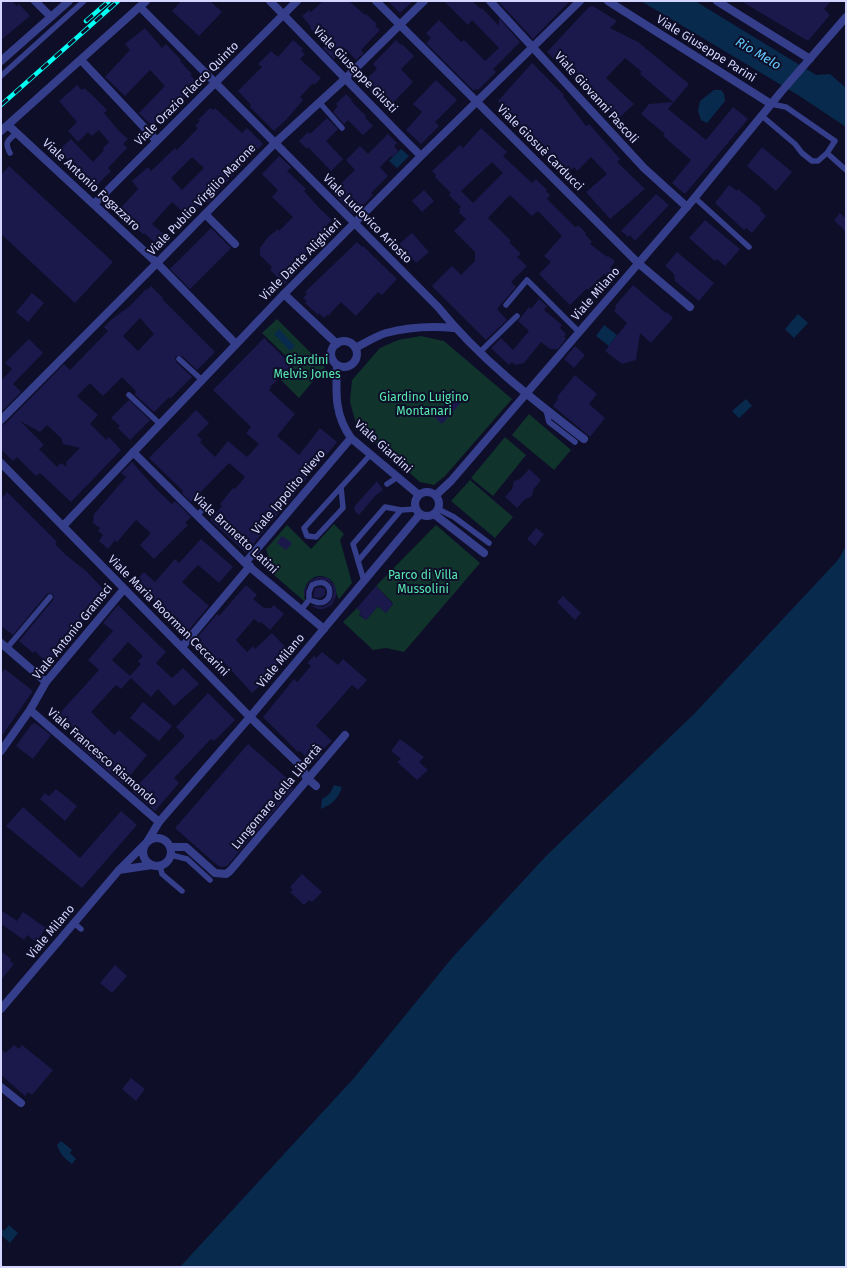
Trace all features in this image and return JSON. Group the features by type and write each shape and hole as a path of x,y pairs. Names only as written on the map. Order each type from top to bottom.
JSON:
{"street":[{"path":"35,1 51,17"},
{"path":"1,62 69,1"},
{"path":"1,131 146,1"},
{"name":"Viale Giuseppe Giusti","path":"270,1 421,156"},
{"name":"Viale Orazio Flacco Quinto","path":"94,204 297,1"},
{"name":"Viale Giosuè Carducci","path":"376,1 638,263 690,307"},
{"name":"Viale Publio Virgilio Marone","path":"1,420 275,143 346,78 424,1"},
{"name":"Viale Giovanni Pascoli","path":"490,1 644,168 687,207"},
{"name":"Viale Dante Alighieri","path":"63,526 284,294 421,156 580,1"},
{"name":"Viale Giuseppe Parini","path":"608,1 771,104"},
{"path":"717,1 810,58"},
{"name":"Viale Ludovico Ariosto","path":"140,7 438,308 454,328 526,395 584,439"},
{"name":"Viale Milano","path":"436,495 451,481 526,395 695,198 783,89 846,17"},
{"path":"81,60 157,141"},
{"name":"Viale Antonio Fogazzaro","path":"8,125 157,263 236,344"},
{"path":"205,214 235,244"},
{"path":"284,294 337,344"},
{"path":"355,348 385,334 409,328 435,326 454,328"},
{"path":"345,341 349,342 355,348 357,355 354,362 345,367 337,365 333,360 332,350 337,344 345,341"},
{"name":"Viale Giardini","path":"337,365 336,388 338,411 344,428 351,438 419,495"},
{"name":"Viale Ippolito Nievo","path":"182,647 351,438"},
{"name":"Viale Brunetto Latini","path":"133,452 200,512 247,565 324,629"},
{"name":"Viale Maria Boorman Ceccarini","path":"1,463 250,717 302,767 306,777 316,786"},
{"path":"427,492 436,495 439,502 436,512 427,517 418,512 415,502 419,495 427,492"},
{"name":"Viale Milano","path":"1,1009 118,870 147,842 159,822 324,629 418,512"},
{"path":"436,512 484,553"},
{"name":"Viale Antonio Gramsci","path":"1,751 30,710 46,682 124,589"},
{"path":"4,645 46,682"},
{"name":"Viale Francesco Rismondo","path":"30,710 159,822"},
{"name":"Lungomare della Libertà","path":"171,851 186,847 215,873 226,874 345,735"},
{"path":"118,870 167,862 171,851 164,839 159,822"},
{"path":"156,865 148,862 143,850 147,842 155,838 164,839"},
{"path":"1,1087 20,1103"}],"lane":[{"path":"1,76 84,1"},
{"path":"319,102 342,128"},
{"path":"762,116 795,144 802,153 812,161 818,161 827,153 835,141 786,107 771,104"},
{"path":"10,153 7,147 8,140 17,133"},
{"path":"827,153 846,170"},
{"path":"695,198 749,247"},
{"path":"506,305 527,280 580,332"},
{"path":"480,352 518,316"},
{"path":"179,359 202,380"},
{"path":"129,394 160,424"},
{"path":"546,410 549,422 575,442"},
{"path":"341,487 343,508 316,537 307,536 304,528 341,487 371,454"},
{"path":"387,484 398,478"},
{"path":"364,581 353,544 385,507 418,512"},
{"path":"358,561 401,510"},
{"path":"436,512 454,517 489,543"},
{"path":"301,610 308,600 312,585 319,582 326,584 330,588 330,595 327,600 321,603 313,601"},
{"path":"4,645 50,597"},
{"path":"171,851 187,859 210,880"},
{"path":"156,865 162,874 182,890"},
{"path":"74,923 80,929"}],"green space":[{"name":"Giardini Melvis Jones","path":"277,319 325,367 299,398 280,379 294,364 262,333"},
{"name":"Giardino Luigino Montanari","path":"421,336 444,341 512,399 445,476 434,485 420,482 357,427 350,402 352,380 380,348 398,340"},
{"path":"529,414 571,450 554,470 512,435"},
{"path":"505,437 526,455 493,496 471,478"},
{"path":"470,480 513,517 495,538 451,501"},
{"path":"334,524 344,534 340,540 352,583 339,599 332,581 327,577 316,577 311,579 305,588 304,601 267,569 269,558 266,549 287,525 311,549"},
{"name":"Parco di Villa Mussolini","path":"436,525 480,563 404,652 386,648 373,650 343,622 357,608 361,612 359,615 366,620 378,606 386,613 393,603 376,586"}],"water":[{"name":"Rio Melo","path":"641,1 695,1 816,75 830,74 846,88 846,127 798,95"},
{"path":"714,90 721,90 724,94 725,101 707,123 701,120 698,111 700,101"},
{"path":"401,149 409,156 397,168 389,161"},
{"path":"798,314 808,323 794,338 785,329"},
{"path":"604,325 617,335 609,346 596,336"},
{"path":"279,329 295,346 290,351 274,334"},
{"path":"746,399 752,406 739,418 732,411"},
{"path":"846,546 846,1267 180,1267 354,1078 452,958 546,856 695,713 838,560"},
{"path":"334,785 342,787 339,795 331,803 321,809 322,799 330,794"},
{"path":"61,1141 72,1150 70,1153 76,1159 72,1164 63,1156 58,1148 57,1145"},
{"path":"9,1225 18,1233 10,1243 1,1235 1,1228 4,1231"}],"building":[{"path":"1,1 12,1 17,6 19,4 30,16 1,40"},
{"path":"181,1 210,1 222,12 199,36 172,11"},
{"path":"323,1 349,1 377,24 375,26 380,30 361,50 364,53 356,60 345,48 334,59 323,48 326,45 310,28 311,27 302,16 309,10 311,12"},
{"path":"388,1 413,1 400,13"},
{"path":"444,1 472,1 481,9 482,8 499,26 499,18 520,42 493,69 496,72 479,89 473,90 426,43 431,38 426,33 439,20 461,42 464,40 485,61 499,48 472,20 468,25"},
{"path":"498,1 570,1 533,39"},
{"path":"741,1 831,1 824,9 830,15 808,41"},
{"path":"593,6 617,21 610,28 638,42 689,84 668,109 706,140 733,107 748,119 685,194 672,183 691,160 663,136 665,134 641,114 649,104 673,102 640,74 642,72 625,58 606,78 634,104 618,119 592,91 588,95 571,75 570,76 547,52 589,7"},
{"path":"145,28 162,48 166,44 181,60 180,61 192,74 190,75 199,84 170,112 169,111 152,126 139,113 165,86 150,70 125,96 105,77 130,50 125,44"},
{"path":"293,40 303,49 301,51 305,54 300,59 321,78 314,85 313,83 300,97 303,100 286,120 274,131 250,107 251,105 238,91 262,67 258,64 271,51 278,57"},
{"path":"396,40 414,56 401,69 413,82 387,109 362,83 377,69 373,64"},
{"path":"532,63 564,95 563,96 586,126 589,124 620,159 617,162 645,189 610,219 586,192 607,174 591,157 577,171 574,167 565,176 530,140 532,138 498,107 501,104 498,101"},
{"path":"436,80 457,100 435,122 439,126 421,144 406,130 422,112 413,104"},
{"path":"77,85 82,90 84,88 90,93 107,110 104,113 128,139 123,144 127,148 108,168 111,171 96,186 75,165 74,167 59,150 71,139 93,162 109,142 99,130 92,136 88,132 78,142 68,131 77,122 59,101"},
{"path":"346,94 373,126 363,135 348,120 344,124 333,112 338,106 336,104"},
{"path":"210,108 213,110 215,108 242,133 247,128 263,144 208,203 205,200 188,217 172,202 152,224 171,240 162,249 117,212 138,189 132,181 148,167 151,171 175,148 177,150 198,128 195,126 200,121 198,120","holes":["192,157 204,168 182,190 171,178"]},
{"path":"327,118 338,129 326,141 343,159 331,171 308,147 307,149 299,141 308,132 310,134"},
{"path":"481,128 507,152 503,156 532,183 536,179 547,190 546,191 550,195 547,199 575,227 579,226 586,233 585,234 592,242 590,244 615,261 610,268 612,270 607,276 604,274 570,305 539,274 551,262 544,256 562,236 538,211 532,216 510,195 488,218 511,241 509,242 521,254 517,257 527,266 511,282 516,287 497,309 507,320 486,340 432,286 452,266 461,275 475,261 475,252 454,231 466,219 459,213 459,209 461,207 449,195 451,193 435,177 436,175 432,171 460,145 463,148","holes":["492,162 503,173 473,203 461,191"]},
{"path":"388,134 397,143 394,146 398,151 380,167 388,176 371,193 373,195 354,215 332,192 355,170 346,160 360,146 368,154"},
{"path":"762,147 792,172 776,191 747,166"},
{"path":"279,156 291,167 287,171 306,189 304,191 332,220 325,227 328,230 306,254 310,258 285,284 270,270 272,267 260,255 260,248 268,237 278,229 279,231 293,217 272,197 278,190 262,174"},
{"path":"9,166 113,262 75,303 1,234 1,175"},
{"path":"729,185 737,191 738,189 761,208 760,210 766,216 752,233 746,228 744,230 715,203"},
{"path":"424,190 434,201 422,212 412,201"},
{"path":"656,194 669,205 635,241 630,235 628,237 621,231"},
{"path":"840,213 846,219 846,232 834,220"},
{"path":"705,220 740,249 725,266 717,259 715,261 689,238"},
{"path":"211,228 231,248 190,289 170,269"},
{"path":"412,233 429,252 416,263 399,244"},
{"path":"357,242 397,279 382,295 378,292 356,316 341,302 328,316 327,315 324,318 319,313 318,315 305,303 307,301 303,298 307,294 305,292"},
{"path":"677,252 714,283 699,301 675,281 674,274 665,266"},
{"path":"633,285 673,318 651,343 640,333 636,360 622,364 605,351 627,323 614,311 616,308 615,306"},
{"path":"151,286 215,352 197,370 182,356 176,356 176,362 192,377 171,398 169,397 154,412 134,394 136,393 135,390 122,377 103,396 90,383 77,396 98,415 90,424 106,440 109,437 121,450 71,502 40,473 36,476 17,457 13,461 1,449 1,425 5,424 64,364 70,370 108,331 104,327 130,306 146,289 147,290","holes":["140,318 154,334 138,351 123,336","20,421 40,432 47,425 61,438 63,444 80,448 66,462 67,467 61,463 57,467 39,449 44,445"]},
{"path":"32,293 44,303 28,322 16,312"},
{"path":"539,299 547,306 544,310 562,325 560,328 566,334 564,337 566,339 558,349 550,349 541,342 524,363 515,365 512,362 509,365 491,348 501,338 513,350 529,331 518,321 529,307 531,309"},
{"path":"264,338 292,365 270,387 271,388 269,390 295,414 277,436 299,455 320,428 337,442 246,553 210,520 222,506 220,504 233,488 235,489 245,477 229,463 191,502 182,493 183,491 149,458 196,410 209,423 197,435 202,440 200,442 215,457 228,441 247,457 259,444 246,433 251,427 213,390"},
{"path":"29,339 43,353 13,384 21,392 1,412 1,381 12,369 5,363"},
{"path":"575,346 585,355 574,368 564,359"},
{"path":"575,375 597,394 589,404 605,418 590,437 553,406 558,399 557,397"},
{"path":"451,390 464,399 442,424 434,417 446,403 445,399"},
{"path":"129,400 150,420 130,440 118,428 120,426 111,418"},
{"path":"132,462 156,489 172,504 175,501 191,517 185,523 188,525 154,559 140,545 151,533 136,520 117,542 115,540 108,549 99,541 103,535 98,531 100,528 93,523 94,514 126,477 121,473"},
{"path":"529,469 541,480 533,490 532,496 525,499 517,508 505,497 512,489 514,481 520,479"},
{"path":"377,481 383,490 375,496 359,515 355,511 354,507"},
{"path":"7,492 57,542 55,544 86,571 107,593 79,627 77,625 64,646 49,665 35,651 33,653 19,641 53,600 54,596 52,594 47,594 13,635 1,626 1,499"},
{"path":"536,528 544,534 535,546 527,539"},
{"path":"282,536 292,543 286,550 277,543"},
{"path":"201,539 233,567 219,583 198,565 182,582 209,606 187,632 182,627 179,630 166,617 168,614 162,609 163,608 143,590 141,593 132,585 144,572 155,582 175,559 179,563"},
{"path":"318,577 328,578 335,586 336,591 336,596 332,605 323,609 318,609 310,605 322,607 327,605 332,600 334,591 332,585 328,581 319,579 309,582 305,591 305,598 304,595 304,590 309,581"},
{"path":"246,585 257,595 253,599 264,608 271,608 274,605 284,614 270,630 261,622 259,623 254,619 236,640 247,652 253,646 255,649 272,633 290,652 268,675 270,677 252,693 220,658 216,662 195,640 217,614 219,616"},
{"path":"376,586 393,604 386,613 378,606 366,620 359,614 361,612 357,608"},
{"path":"320,587 325,589 325,595 320,598 313,597 315,588"},
{"path":"563,596 581,613 575,620 557,602"},
{"path":"118,605 166,652 156,663 172,678 183,668 199,684 174,706 158,689 151,697 131,678 121,689 116,685 91,712 114,735 119,730 147,755 123,784 74,741 80,734 58,715 99,670 88,660 113,631 103,623","holes":["128,642 143,656 138,661 141,664 130,676 112,660"]},
{"path":"322,652 338,665 343,659 367,680 358,690 352,685 316,726 332,741 320,752 322,754 312,763 300,751 298,752 263,717 294,679 297,682 311,666 307,663 314,656 316,658"},
{"path":"5,669 33,691 1,737 1,673"},
{"path":"208,693 235,720 214,741 211,739 174,778 179,783 155,811 132,791 185,736 176,727"},
{"path":"143,702 172,726 159,741 130,718"},
{"path":"35,723 51,735 33,759 16,746 32,724"},
{"path":"400,739 424,757 419,762 428,770 417,780 397,762 401,759 391,751"},
{"path":"248,744 288,779 292,784 293,789 227,866 221,867 175,828"},
{"path":"56,789 77,806 65,821 40,799 45,793 49,796"},
{"path":"23,807 80,858 121,811 137,825 82,888 6,826"},
{"path":"302,874 322,892 312,902 309,900 304,905 290,892 293,890 290,887"},
{"path":"1,910 17,921 23,912 46,928 36,942 27,935 24,940 1,924"},
{"path":"1,951 11,959 10,961 14,964 1,980"},
{"path":"115,965 127,976 112,993 100,983"},
{"path":"14,1045 19,1049 22,1045 53,1070 32,1095 28,1092 25,1096 1,1075 1,1049 5,1053"},
{"path":"131,1078 145,1089 136,1101 122,1089"}],"railway":[{"path":"86,21 109,1"},
{"path":"1,105 118,1"}]}
